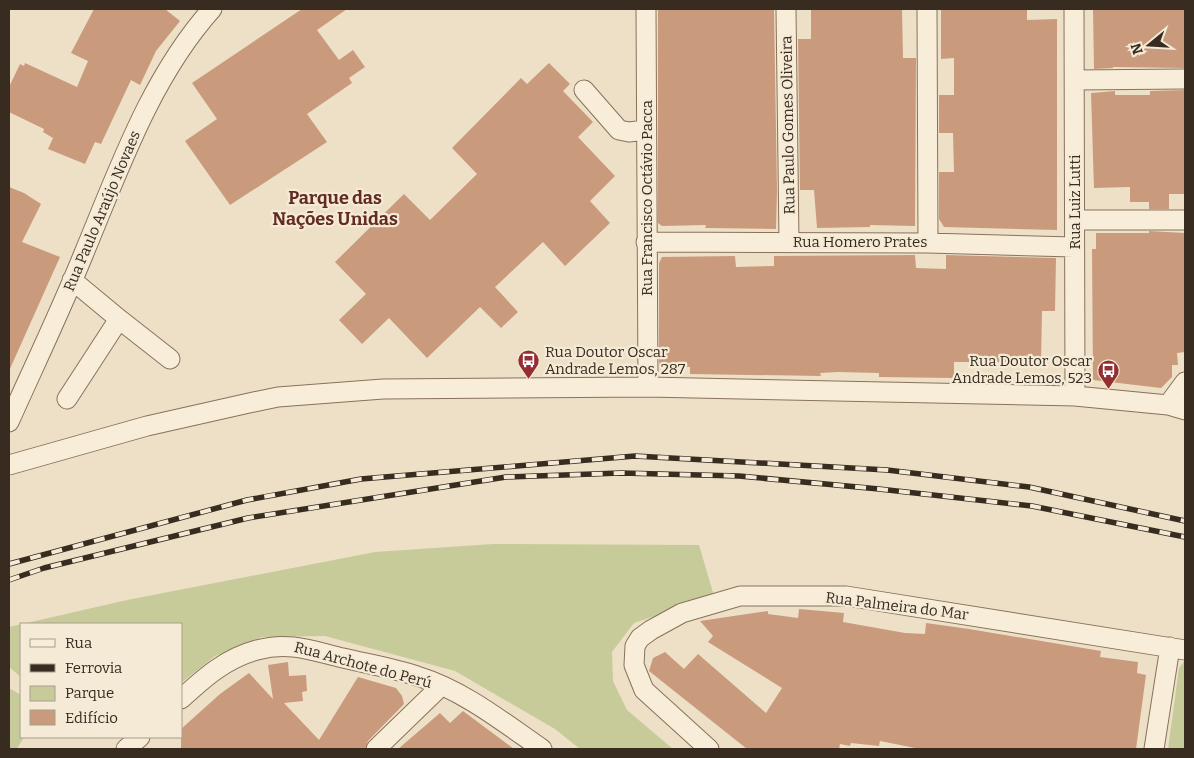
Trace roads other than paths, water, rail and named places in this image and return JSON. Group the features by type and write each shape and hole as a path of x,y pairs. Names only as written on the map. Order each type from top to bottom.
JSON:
{"street":[{"name":"Rua Paulo Araújo Novaes","path":"9,422 134,133 181,50 212,9"},
{"name":"Rua Francisco Octávio Pacca","path":"646,9 648,387"},
{"name":"Rua Paulo Gomes Oliveira","path":"786,9 789,242"},
{"path":"928,9 928,242"},
{"name":"Rua Luiz Lutti","path":"1074,9 1075,396"},
{"path":"1075,80 1185,79"},
{"path":"584,90 619,130 630,132 646,130"},
{"path":"1075,220 1185,220"},
{"name":"Rua Homero Prates","path":"646,242 928,242 1074,247"},
{"path":"72,280 170,359"},
{"path":"67,400 119,319"},
{"path":"9,465 147,426 278,397 383,389 648,387 1075,396 1176,407 1185,382"},
{"name":"Rua Palmeira do Mar","path":"709,749 644,690 634,665 635,646 640,638 651,630 682,613 740,596 846,596 1177,649"},
{"name":"Rua Archote do Perú","path":"182,698 229,660 256,650 289,645 418,676 468,700 542,749"},
{"path":"1154,749 1177,649"},
{"path":"376,749 441,686"},
{"path":"126,749 139,738"}],"railway":[{"path":"9,564 247,500 361,479 635,456 887,470 1029,487 1185,521"},
{"path":"9,580 44,568 248,518 506,477 621,473 739,476 1032,506 1185,537"}],"place":[{"name":"Rua Doutor Oscar Andrade Lemos, 287","path":"529,380"},
{"name":"Rua Doutor Oscar Andrade Lemos, 523","path":"1108,389"}],"district":[{"name":"Parque das Nações Unidas","path":"335,208"}]}
